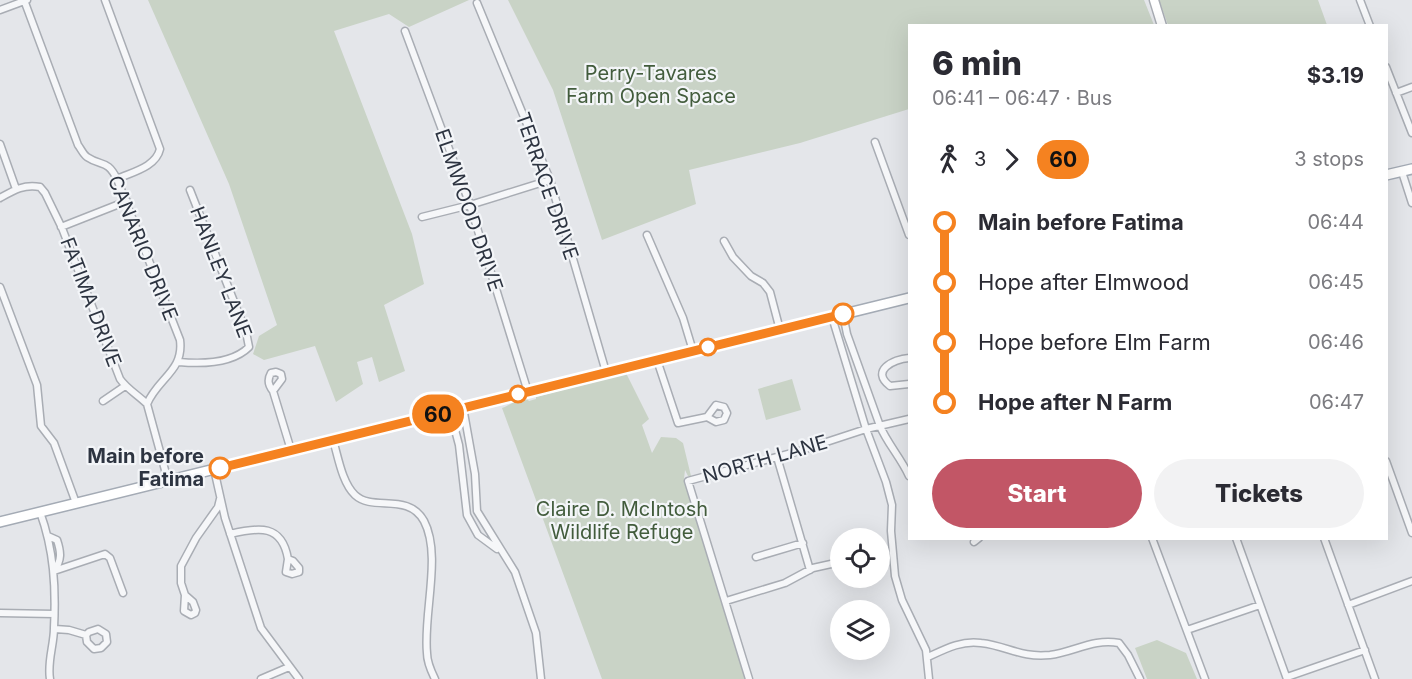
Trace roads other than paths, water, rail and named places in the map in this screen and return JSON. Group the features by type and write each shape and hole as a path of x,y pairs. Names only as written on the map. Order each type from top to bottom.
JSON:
{"main road":[{"path":"1154,0 1161,24"},
{"path":"1388,175 1412,169"},
{"path":"0,522 908,298"}],"street":[{"path":"0,10 25,0"},
{"name":"CANARIO DRIVE","path":"25,0 78,145 86,156 112,169 127,201 176,327 182,352 179,362"},
{"path":"105,0 160,149 159,156 153,162 117,179"},
{"path":"1360,0 1369,24"},
{"name":"TERRACE DRIVE","path":"477,3 550,180 606,372"},
{"name":"ELMWOOD DRIVE","path":"405,31 470,205 528,392"},
{"path":"1388,72 1412,133"},
{"path":"1396,93 1412,87"},
{"path":"875,142 908,232"},
{"path":"0,144 16,189 0,198"},
{"path":"1402,172 1412,203"},
{"path":"422,217 470,205 550,180"},
{"name":"FATIMA DRIVE","path":"16,189 23,186 40,188 45,193 61,227 120,379 147,404"},
{"name":"HANLEY LANE","path":"179,362 208,363 244,352 249,347 246,332 190,190"},
{"path":"61,227 127,201"},
{"path":"647,235 683,318 693,351"},
{"path":"724,241 733,257 770,292 780,330"},
{"path":"0,287 37,385 40,426 54,442 76,503"},
{"path":"843,314 847,334 879,426 908,474"},
{"path":"831,317 892,505 891,531 897,585 928,657 929,679"},
{"path":"908,358 886,366 882,376 890,386 908,384"},
{"path":"657,360 678,423 708,417"},
{"path":"168,481 147,404 151,393 179,362"},
{"path":"103,401 125,386"},
{"path":"273,391 291,450"},
{"path":"464,407 475,474 476,505 483,522 515,572 534,626 541,679"},
{"path":"450,411 458,440 466,508 472,526 478,535 492,544 506,558"},
{"name":"NORTH LANE","path":"749,679 688,481 777,457 866,429 908,419"},
{"path":"458,440 468,438"},
{"path":"333,440 345,478 356,497 366,501 400,504 419,513 425,522 432,548 426,622 427,655 435,679"},
{"path":"777,457 810,570"},
{"path":"1388,467 1412,533"},
{"path":"214,470 230,534 261,628 299,679"},
{"path":"463,477 475,474"},
{"path":"184,596 181,566 196,538 218,507 220,498"},
{"path":"466,508 476,505"},
{"path":"40,512 48,536 57,540 60,548 60,563 54,571 55,629 49,662 50,679"},
{"path":"230,534 252,530 269,530 276,533 281,538 288,559"},
{"path":"1153,540 1205,679"},
{"path":"1237,540 1287,678 1365,650"},
{"path":"1325,540 1375,679"},
{"path":"756,556 803,543"},
{"path":"54,571 105,554 110,558 123,593"},
{"path":"726,601 785,583 810,570 830,565"},
{"path":"1348,605 1412,582"},
{"path":"1187,630 1260,604"},
{"path":"0,613 54,614"},
{"path":"55,629 86,635"},
{"path":"928,657 951,646 971,642 992,645 1030,656 1052,655 1095,642 1114,642 1119,643 1123,648 1140,679"},
{"path":"261,679 290,666"}],"place":[{"name":"Main before Fatima","path":"220,468"}],"park label":[{"name":"Perry-Tavares Farm Open Space","path":"651,84"},
{"name":"Claire D. McIntosh Wildlife Refuge","path":"622,520"}]}
